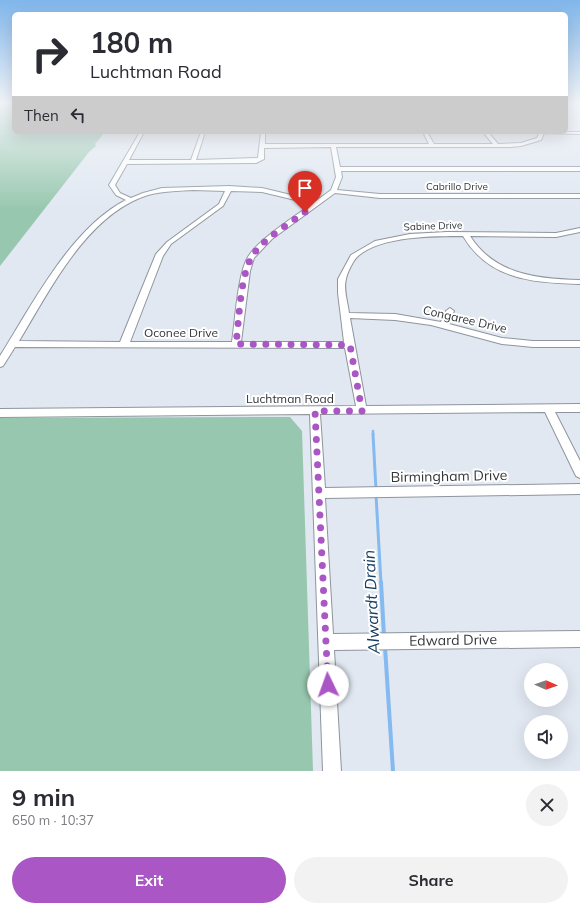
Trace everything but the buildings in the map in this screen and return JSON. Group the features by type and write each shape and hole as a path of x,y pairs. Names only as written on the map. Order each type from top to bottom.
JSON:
{"street":[{"path":"131,200 120,196 113,187 114,180 138,138"},
{"path":"193,162 201,138"},
{"path":"124,162 259,161 261,159 263,138"},
{"path":"428,138 433,146"},
{"path":"491,138 497,145"},
{"path":"262,146 497,145 532,142 539,138"},
{"path":"236,344 246,271 251,257 270,238 334,191 338,180 333,145"},
{"path":"337,169 580,169"},
{"path":"124,344 159,256 169,242 221,205 229,188"},
{"path":"0,364 74,248 107,215 131,200 145,194 162,190 229,188 262,190 316,203"},
{"name":"Cabrillo Drive","path":"334,191 380,196 580,196"},
{"name":"Sabine Drive","path":"362,411 345,315 342,281 345,269 352,258 367,248 386,240 405,236 554,234 580,230"},
{"path":"466,235 470,246 481,257 496,266 539,279 580,282"},
{"path":"444,326 450,311"},
{"name":"Congaree Drive","path":"345,315 395,317 444,326 502,341 533,344 580,344"},
{"name":"Oconee Drive","path":"13,344 350,345"},
{"path":"548,408 580,473"},
{"name":"Luchtman Road","path":"0,413 580,408"},
{"path":"315,411 332,771"},
{"name":"Birmingham Drive","path":"319,493 580,489"},
{"name":"Edward Drive","path":"326,642 580,639"}],"green space":[{"path":"0,138 100,138 95,144 96,146 89,152 0,266"},
{"path":"290,417 302,431 313,771 0,771 0,418"}],"waterway":[{"name":"Alwardt Drain","path":"373,434 376,490"},
{"name":"Alwardt Drain","path":"376,495 381,583"},
{"name":"Alwardt Drain","path":"381,582 384,636"},
{"name":"Alwardt Drain","path":"385,647 393,771"}],"route":[{"path":"305,212 270,238 251,257 246,271 236,344 350,345 362,411 315,411 328,685"}]}
